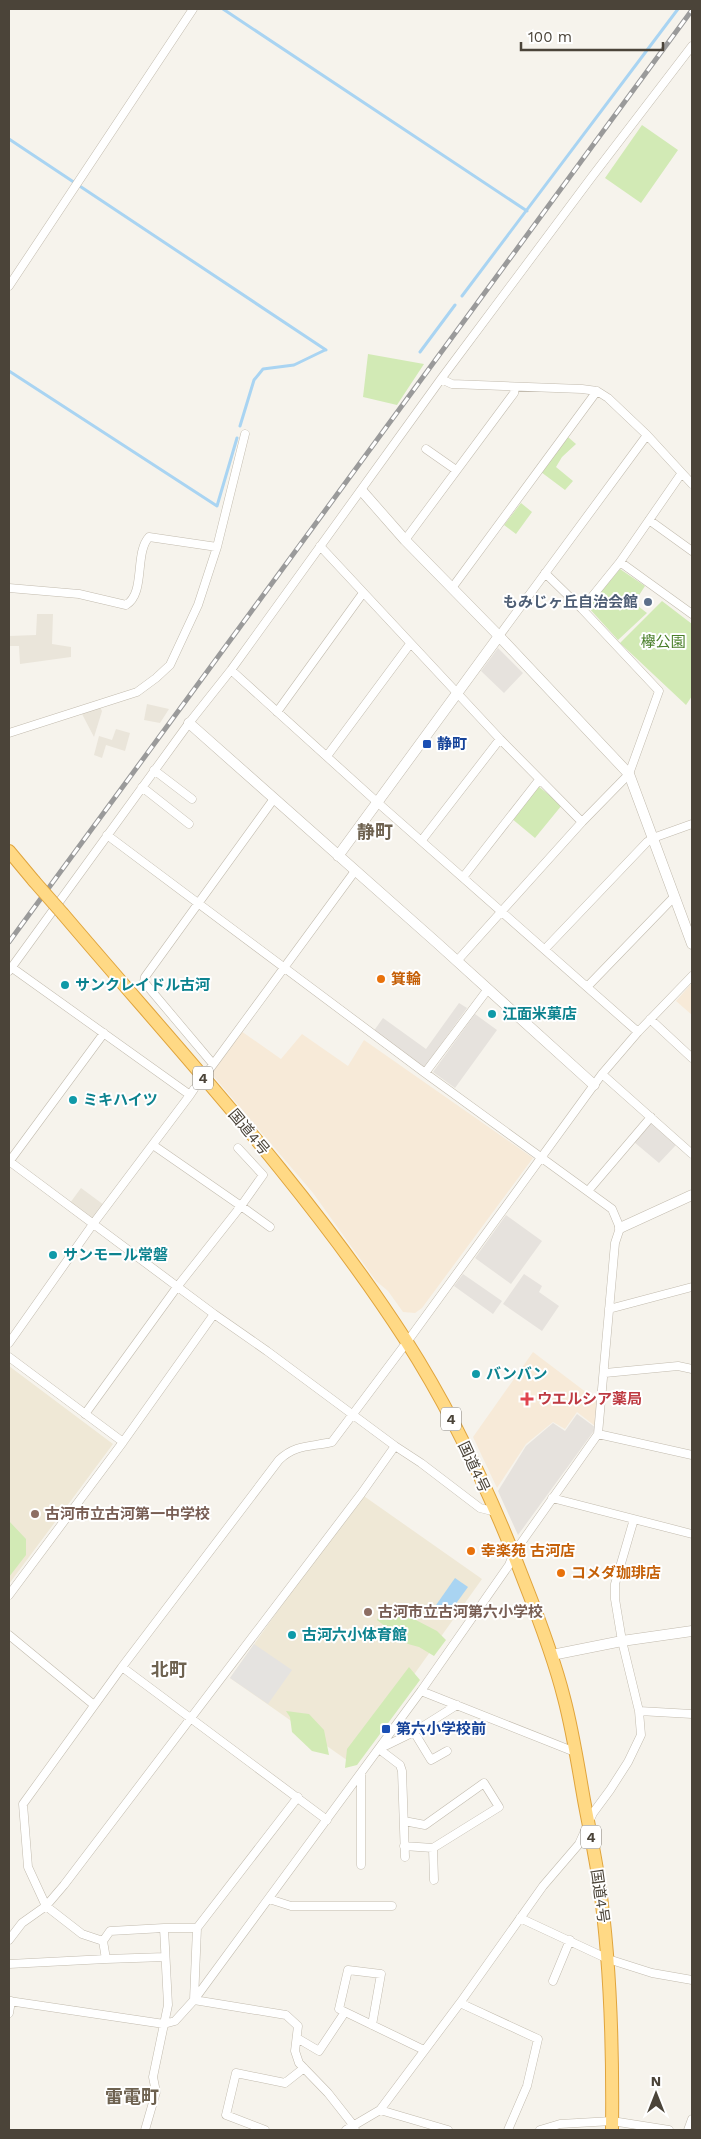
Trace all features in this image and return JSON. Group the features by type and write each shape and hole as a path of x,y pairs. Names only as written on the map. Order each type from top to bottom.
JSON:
{"highway":[{"name":"国道4号","path":"9,851 317,1215 407,1342 464,1443 514,1553 552,1655 564,1698 599,1880 608,1959 612,2126"}],"street":[{"path":"9,286 193,9"},
{"path":"9,1343 192,1092 10,969 154,770 231,670 362,491 441,379 692,46"},
{"path":"441,379 452,384 596,391 608,398 647,435 692,484"},
{"path":"405,540 514,392 515,388"},
{"path":"452,588 596,391"},
{"path":"9,733 137,692 163,673 170,665 198,605 217,546 245,434"},
{"path":"338,856 647,435"},
{"path":"426,449 456,470"},
{"path":"582,608 620,562 681,474"},
{"path":"362,491 405,540 499,636 629,774 692,944"},
{"path":"648,520 692,551"},
{"path":"9,588 79,594 126,605 131,602 135,595 142,552 149,537 217,546"},
{"path":"320,546 500,739 582,822"},
{"path":"620,562 692,614"},
{"path":"457,961 582,822 629,774 659,691 582,608 545,573"},
{"path":"277,712 363,593"},
{"path":"327,756 410,644"},
{"path":"231,670 377,802 464,876 638,1032"},
{"path":"189,723 273,800 457,961 594,1086"},
{"path":"422,840 500,739"},
{"path":"154,770 192,799"},
{"path":"464,876 540,780"},
{"path":"142,787 189,824"},
{"path":"273,800 145,977 144,982 211,1067 356,871"},
{"path":"545,949 653,838 692,824"},
{"path":"9,2013 10,2001 164,2024 175,2021 194,2000 421,1691 509,1565 514,1553 598,1434 605,1373 615,1243 620,1228 612,1209 425,1074 107,835"},
{"path":"587,987 674,897"},
{"path":"103,1941 82,1934 46,1906 28,1867 23,1804 94,1705 279,1460 288,1452 298,1448 332,1442 602,1074 638,1032 692,976"},
{"path":"425,1074 488,989"},
{"path":"650,1020 692,1058"},
{"path":"104,1033 9,1161 177,1287 395,1446 421,1462 480,1508 496,1512"},
{"path":"602,1074 692,1154"},
{"path":"588,1191 651,1117"},
{"path":"154,1145 270,1227"},
{"path":"85,1414 177,1287 263,1175 238,1148"},
{"path":"620,1228 692,1194"},
{"path":"609,1309 692,1287"},
{"path":"9,1595 123,1442 214,1314"},
{"path":"9,1357 123,1442"},
{"path":"605,1373 678,1366 692,1369"},
{"path":"598,1434 692,1455"},
{"path":"9,1940 22,1923 46,1906 180,1734 190,1717 361,1494 395,1446"},
{"path":"552,1498 692,1534"},
{"path":"346,2130 355,2128 380,2110 460,2003 543,1886 579,1844 593,1813 628,1762 641,1735 639,1712 622,1641 615,1598 615,1584 634,1519"},
{"path":"552,1655 622,1641 692,1631"},
{"path":"9,1635 94,1705"},
{"path":"122,1668 327,1820"},
{"path":"421,1691 575,1752"},
{"path":"379,1749 414,1732 457,1705"},
{"path":"639,1712 692,1714"},
{"path":"414,1732 432,1760 446,1751"},
{"path":"379,1749 400,1765 402,1771 405,1857"},
{"path":"361,1773 362,1865"},
{"path":"404,1821 424,1825 484,1783 499,1807 433,1848 404,1846"},
{"path":"194,2000 197,1928 298,1797"},
{"path":"433,1848 434,1880"},
{"path":"269,1899 291,1906 392,1906"},
{"path":"520,1918 608,1959 652,1973 692,1980"},
{"path":"145,2130 156,2092 153,2077 168,2005 164,1928"},
{"path":"106,1958 103,1941 110,1931 197,1928"},
{"path":"553,1981 570,1940"},
{"path":"9,1964 106,1958 165,1958"},
{"path":"372,2025 380,1974 348,1970 339,2009 345,2012 372,2025 424,2050"},
{"path":"194,2000 286,2015 298,2026 295,2051 299,2063 328,2093 355,2128"},
{"path":"460,2003 538,2039 527,2086 508,2130"},
{"path":"297,2038 318,2052 345,2012"},
{"path":"266,2130 226,2115 236,2073 285,2083 304,2068"},
{"path":"380,2110 448,2130"},
{"path":"688,2130 692,2119"},
{"path":"540,2130 560,2124 668,2130"}],"shaded area":[{"path":"37,614 53,614 52,644 71,647 71,657 20,664 19,646 9,646 9,636 36,635"},
{"path":"498,648 523,673 504,693 481,671"},
{"path":"147,704 169,709 160,723 144,720"},
{"path":"100,707 102,711 94,737 82,714"},
{"path":"116,729 130,733 125,751 106,745 102,758 94,755 99,736 112,740"},
{"path":"692,983 692,1015 676,1001"},
{"path":"459,1003 467,1008 424,1068 373,1032 383,1018 426,1049"},
{"path":"475,1014 497,1030 455,1088 433,1072"},
{"path":"241,1031 281,1059 302,1034 348,1066 364,1040 533,1158 422,1308 415,1313 403,1312 388,1291 376,1281 313,1193 210,1072"},
{"path":"651,1123 676,1145 659,1163 634,1142"},
{"path":"81,1188 104,1205 93,1219 70,1203"},
{"path":"506,1215 542,1241 511,1284 475,1258"},
{"path":"463,1274 502,1301 493,1314 454,1286"},
{"path":"524,1274 542,1286 539,1292 559,1306 542,1331 503,1304"},
{"path":"533,1352 599,1402 595,1426 577,1412 565,1429 553,1422 526,1444 497,1488 473,1437"},
{"name":"古河市立古河第一中学校","path":"9,1366 113,1444 9,1584"},
{"path":"577,1414 596,1428 518,1535 498,1491 526,1446 553,1423 565,1431"},
{"name":"古河市立古河第六小学校","path":"361,1494 482,1579 351,1763 230,1678"},
{"path":"254,1644 292,1670 268,1704 230,1678"}],"green space":[{"path":"642,125 678,150 641,203 605,178"},
{"path":"368,354 424,364 397,405 363,397"},
{"path":"568,437 576,444 562,457 556,467 573,481 565,490 541,472"},
{"path":"521,503 532,512 516,534 504,525"},
{"path":"620,569 645,586 634,603 647,613 618,640 588,607"},
{"name":"欅公園","path":"662,601 692,624 692,696 686,705 620,643"},
{"path":"538,786 562,805 535,838 511,818"},
{"path":"9,1521 26,1539 26,1555 9,1577"},
{"path":"385,1604 437,1631 446,1640 434,1656 419,1647 408,1644 377,1620"},
{"path":"409,1667 420,1680 357,1765 345,1768 347,1749"},
{"path":"286,1711 309,1714 324,1730 329,1755 312,1751 292,1732 290,1717"}],"water":[{"path":"455,1578 468,1587 447,1616 434,1608"}],"waterway":[{"path":"223,9 527,211"},
{"path":"462,296 678,9"},
{"path":"9,139 326,350"},
{"path":"420,352 455,305"},
{"path":"240,426 254,380 263,369 294,365 325,350"},
{"path":"9,371 217,506 237,438"}],"railway":[{"path":"9,942 692,10"}],"place":[{"name":"もみじヶ丘自治会館","path":"648,602"},
{"name":"静町","path":"427,744"},
{"name":"箕輪","path":"381,979"},
{"name":"サンクレイドル古河","path":"65,985"},
{"name":"江面米菓店","path":"492,1014"},
{"name":"ミキハイツ","path":"73,1100"},
{"name":"サンモール常磐","path":"53,1255"},
{"name":"バンバン","path":"476,1374"},
{"name":"ウエルシア薬局","path":"527,1399"},
{"name":"古河市立古河第一中学校","path":"35,1514"},
{"name":"幸楽苑 古河店","path":"471,1551"},
{"name":"コメダ珈琲店","path":"561,1573"},
{"name":"古河市立古河第六小学校","path":"368,1612"},
{"name":"古河六小体育館","path":"292,1635"},
{"name":"第六小学校前","path":"386,1729"}],"district":[{"name":"静町","path":"375,831"},
{"name":"北町","path":"169,1669"},
{"name":"雷電町","path":"132,2096"}]}
